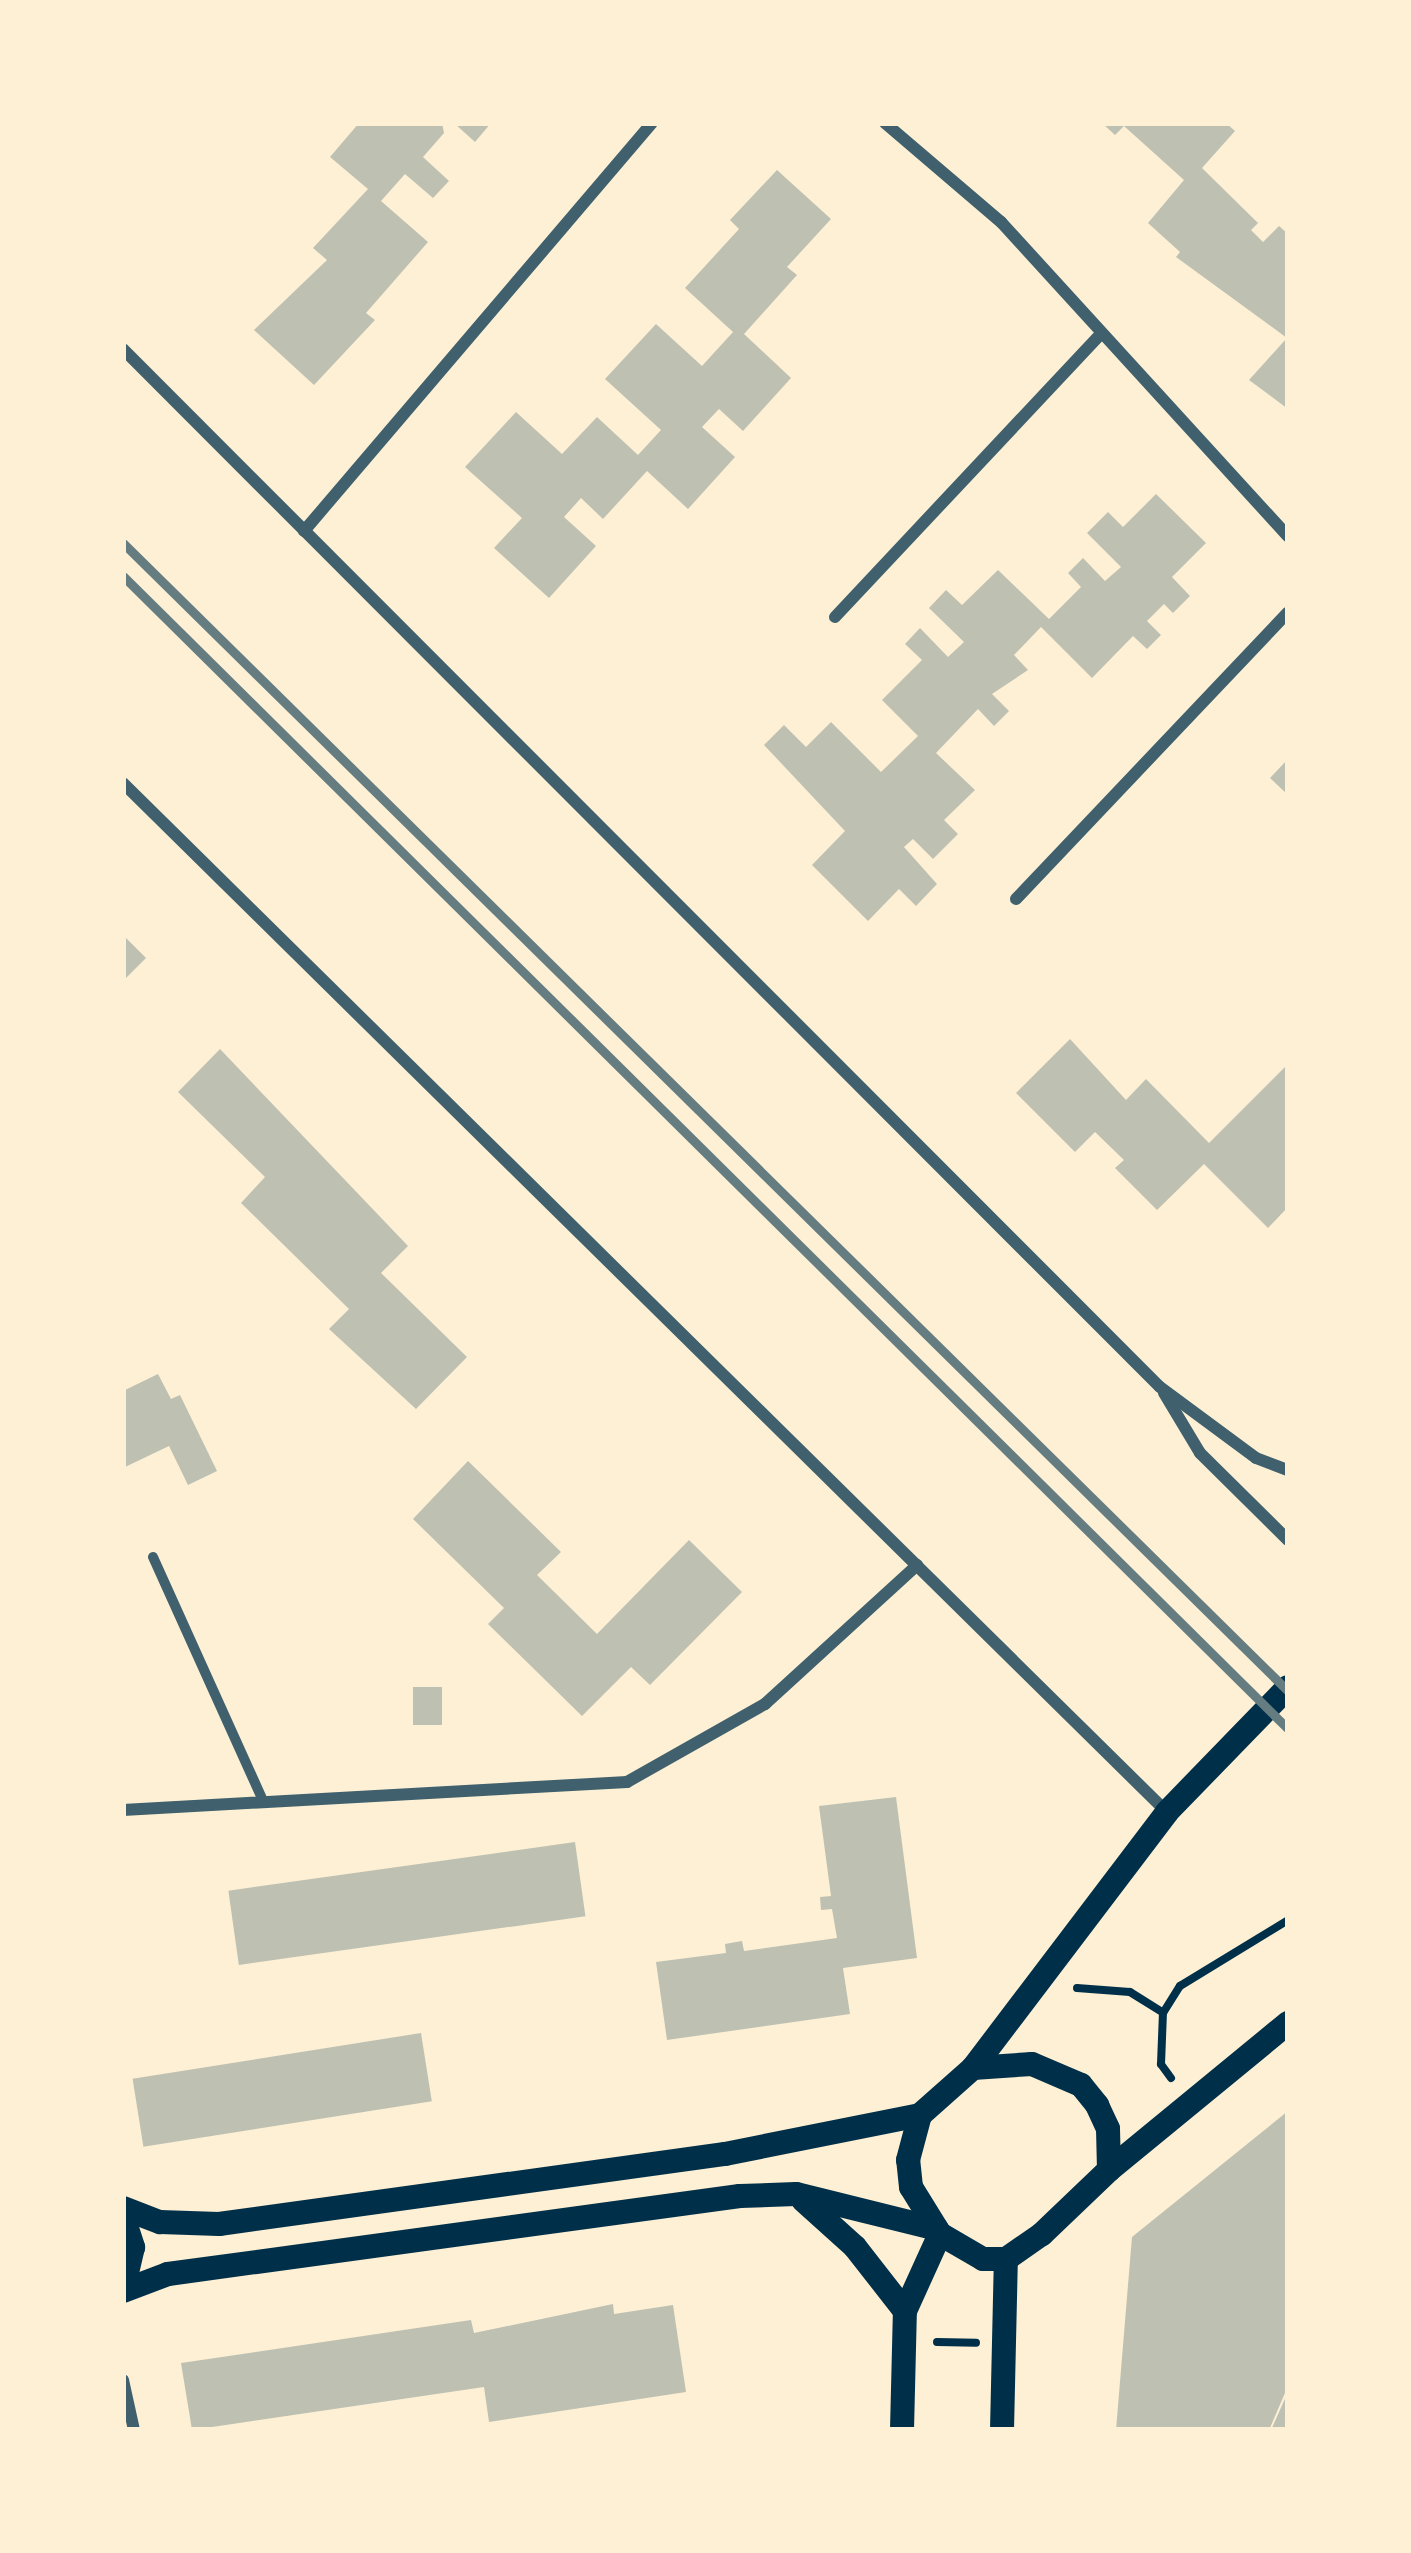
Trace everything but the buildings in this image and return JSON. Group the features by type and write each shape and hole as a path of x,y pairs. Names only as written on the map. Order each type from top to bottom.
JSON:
{"main road":[{"path":"123,2212 160,2222 219,2224 724,2154 920,2115 973,2068 1167,1812 1288,1687"},
{"path":"123,2291 167,2274 796,2194 938,2232 982,2259 1006,2259 1288,2023"},
{"path":"973,2068 1032,2064 1081,2085 1108,2129 1108,2170"},
{"path":"920,2115 908,2160 911,2187 938,2232"},
{"path":"796,2194 855,2247 905,2311"},
{"path":"123,2212 134,2247 123,2291"},
{"path":"902,2430 905,2311 938,2232"},
{"path":"1002,2430 1006,2259"}],"street":[{"path":"304,531 652,123"},
{"path":"885,123 1001,222 1288,536"},
{"path":"835,617 1101,334"},
{"path":"123,349 1160,1387 1256,1458 1288,1470"},
{"path":"1016,899 1288,612"},
{"path":"123,783 1167,1812"},
{"path":"1160,1387 1201,1453 1288,1540"},
{"path":"153,1557 263,1801"},
{"path":"123,1810 627,1782 765,1704 917,1565"},
{"path":"123,2380 134,2430"}],"path":[{"path":"1173,2081 1161,2064 1163,2014 1180,1986 1288,1920"},
{"path":"1077,1988 1130,1992 1163,2014"},
{"path":"904,2342 1003,2344"}],"railway":[{"path":"123,543 1288,1691"},
{"path":"123,576 1288,1729"}]}
